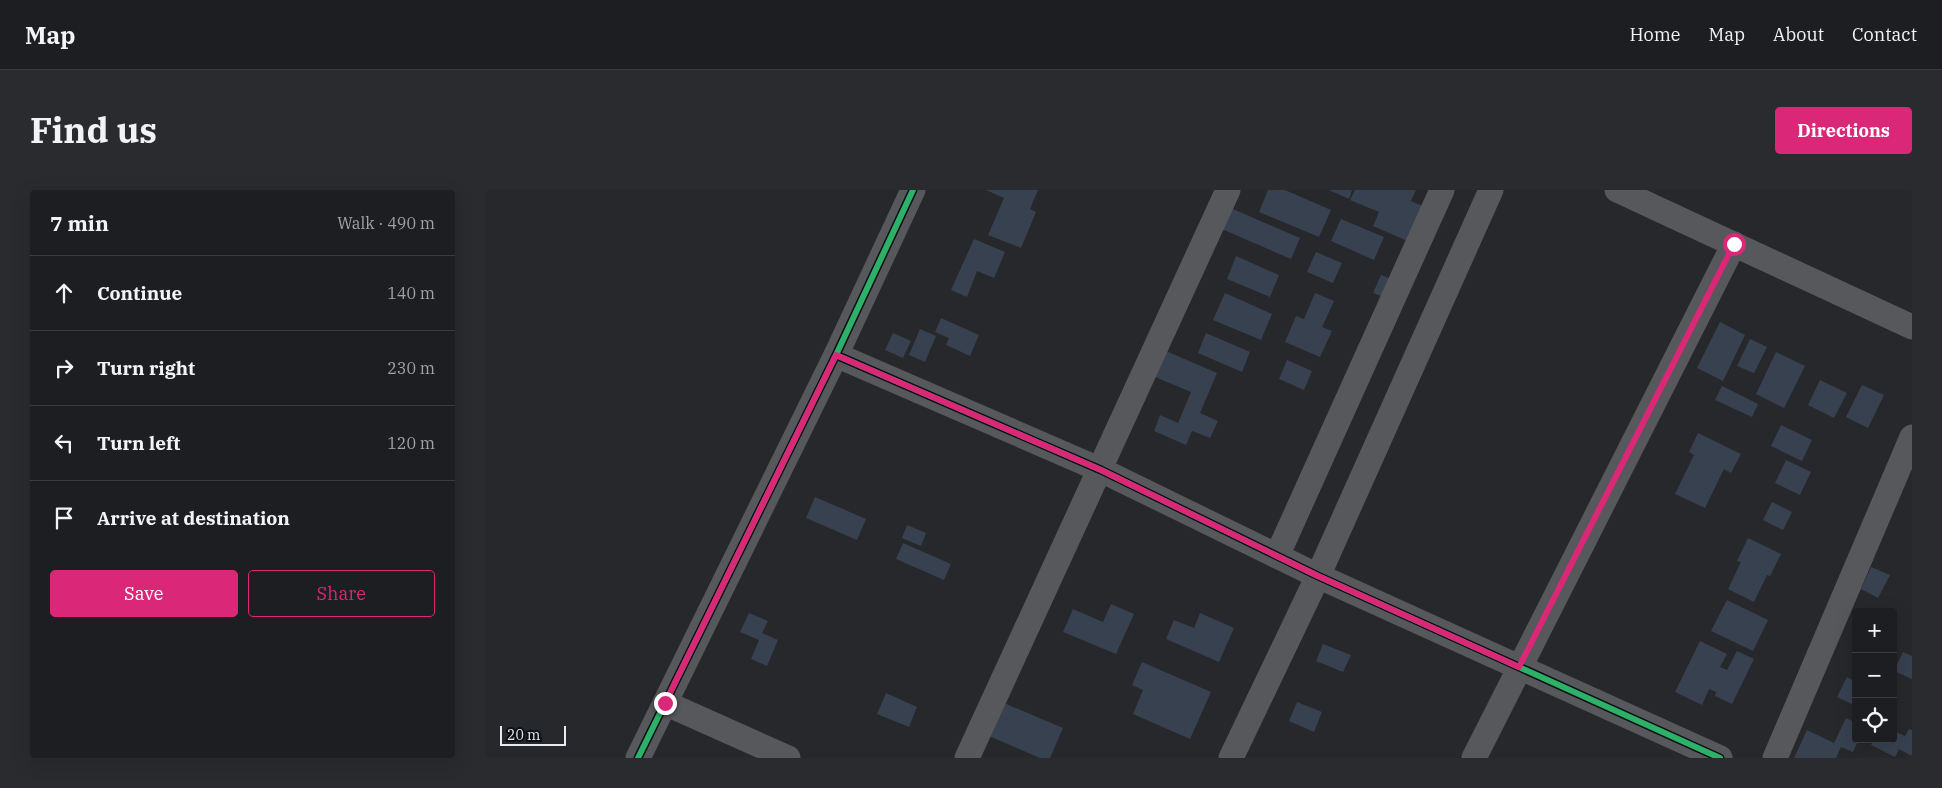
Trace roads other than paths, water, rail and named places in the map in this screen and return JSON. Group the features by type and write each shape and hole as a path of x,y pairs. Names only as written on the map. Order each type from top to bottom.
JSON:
{"street":[{"path":"638,758 836,355 913,190"},
{"path":"967,758 1101,470 1228,190"},
{"path":"1277,556 1442,190"},
{"path":"1231,758 1318,576 1491,190"},
{"path":"1617,190 1912,326"},
{"path":"1475,758 1519,667 1734,244"},
{"path":"836,355 1101,470 1318,576 1720,758"},
{"path":"1775,758 1912,437"},
{"path":"665,703 788,758"}]}
